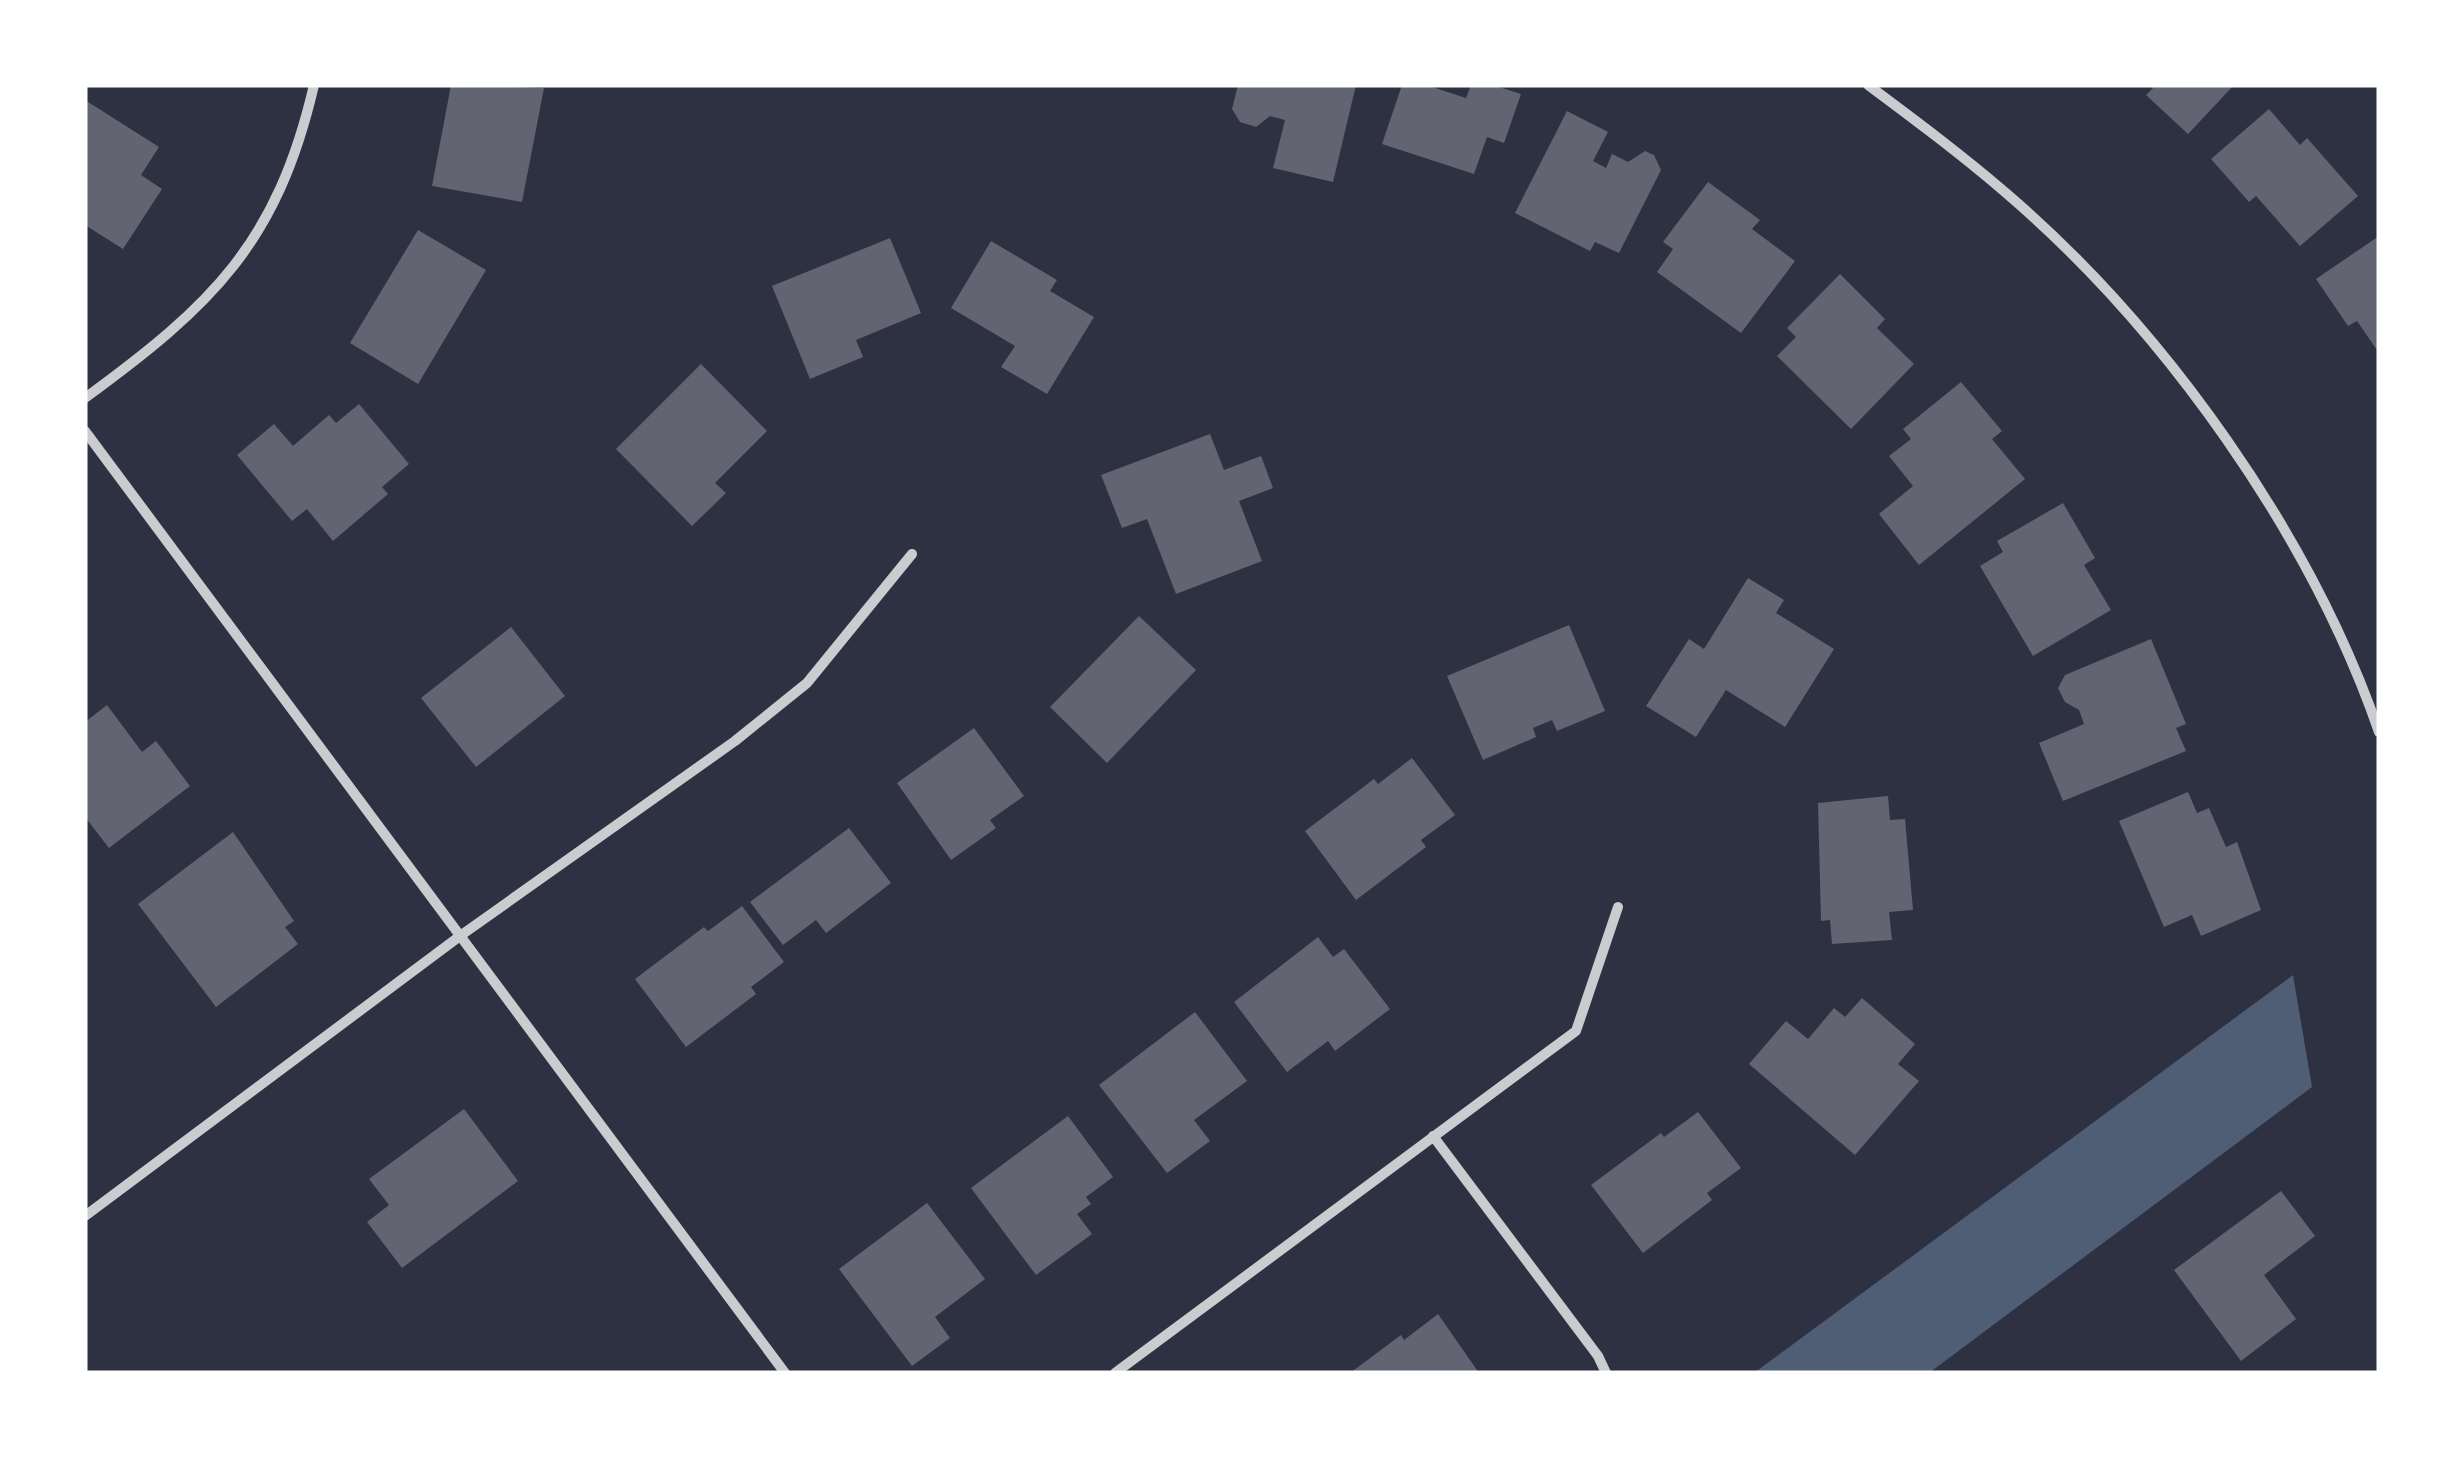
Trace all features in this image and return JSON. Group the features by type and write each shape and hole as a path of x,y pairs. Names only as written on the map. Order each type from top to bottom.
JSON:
{"street":[{"path":"85,398 202,307 232,272 280,193 301,140 314,85"},
{"path":"1868,85 2008,194 2091,276 2165,358 2237,458 2302,564 2362,684 2379,732"},
{"path":"85,431 785,1373"},
{"path":"85,1216 460,936 736,741 807,683 912,554"},
{"path":"1115,1373 1576,1031 1618,907"},
{"path":"1433,1136 1598,1356 1606,1373"}],"water":[{"path":"2293,975 2312,1087 1929,1373 1754,1373"}],"building":[{"path":"451,85 544,88 522,202 432,186"},
{"path":"1238,85 1356,85 1333,182 1273,168 1285,120 1270,116 1256,127 1240,122 1232,109"},
{"path":"1402,85 1426,85 1466,98 1471,85 1493,85 1521,94 1504,143 1487,137 1474,174 1382,144"},
{"path":"2150,85 2234,85 2188,134 2146,95 2153,88"},
{"path":"85,100 159,147 141,175 162,189 123,249 85,225"},
{"path":"2269,109 2300,145 2307,138 2358,196 2300,246 2256,196 2249,202 2211,159"},
{"path":"1567,111 1608,132 1593,161 1606,168 1612,154 1628,162 1645,151 1654,155 1661,170 1619,253 1595,242 1590,251 1515,213"},
{"path":"1708,182 1760,220 1752,229 1795,261 1741,333 1657,272 1673,249 1663,242"},
{"path":"418,230 486,270 418,384 350,343"},
{"path":"2379,236 2379,353 2357,321 2348,326 2316,279"},
{"path":"890,238 921,313 856,340 863,357 810,379 772,286"},
{"path":"991,241 1057,280 1050,291 1094,317 1047,394 1001,367 1015,346 951,308"},
{"path":"1840,274 1885,319 1877,328 1914,364 1851,429 1777,356 1796,337 1787,328"},
{"path":"701,364 767,431 715,483 726,493 692,526 616,449"},
{"path":"1961,382 2002,431 1992,439 2025,479 1919,565 1879,514 1913,486 1889,456 1911,439 1903,429"},
{"path":"359,404 409,464 382,487 388,494 333,541 307,509 292,521 237,455 274,424 293,446 329,415 336,423"},
{"path":"1210,434 1224,470 1261,456 1273,488 1239,501 1262,561 1176,594 1147,519 1122,528 1101,475"},
{"path":"2063,503 2095,558 2084,565 2111,610 2033,656 1980,566 2003,552 1997,541"},
{"path":"1748,578 1784,600 1776,613 1834,649 1785,727 1726,690 1696,737 1646,706 1689,639 1704,649"},
{"path":"1139,616 1196,670 1107,763 1050,707"},
{"path":"1569,625 1605,711 1557,731 1552,720 1533,728 1536,737 1483,760 1447,676"},
{"path":"511,627 565,696 476,767 421,698"},
{"path":"2151,639 2186,724 2176,728 2186,751 2063,801 2039,743 2084,724 2079,710 2065,702 2058,688 2065,675"},
{"path":"107,705 142,752 156,741 190,786 109,848 85,817 85,722"},
{"path":"974,728 1024,796 990,820 996,828 951,860 897,783"},
{"path":"1412,758 1455,815 1421,840 1426,847 1356,900 1305,831 1374,779 1378,784"},
{"path":"2188,792 2197,813 2209,808 2226,847 2237,842 2261,910 2201,936 2192,915 2164,927 2119,821"},
{"path":"1888,796 1890,820 1905,819 1913,910 1889,912 1892,940 1832,944 1830,920 1821,921 1818,803"},
{"path":"849,828 891,883 826,933 816,920 783,945 750,902"},
{"path":"233,832 294,921 285,927 298,944 216,1007 138,904"},
{"path":"742,906 784,962 751,987 756,994 686,1047 635,979 704,927 708,931"},
{"path":"1318,937 1333,957 1344,949 1390,1009 1335,1051 1328,1041 1287,1072 1234,1002"},
{"path":"1862,998 1915,1044 1898,1064 1919,1081 1855,1155 1749,1064 1786,1021 1808,1039 1834,1008 1845,1017"},
{"path":"1195,1012 1247,1081 1194,1120 1210,1141 1167,1173 1099,1085"},
{"path":"464,1109 518,1181 402,1268 367,1222 389,1205 369,1179"},
{"path":"1698,1112 1741,1168 1707,1193 1712,1200 1643,1253 1591,1185 1661,1133 1664,1137"},
{"path":"1068,1116 1113,1177 1086,1197 1091,1204 1077,1214 1092,1234 1036,1275 971,1188"},
{"path":"2281,1191 2315,1236 2264,1275 2296,1319 2241,1361 2174,1270"},
{"path":"927,1203 985,1279 935,1317 950,1338 912,1366 839,1269"},
{"path":"1438,1314 1479,1373 1350,1373 1401,1335 1404,1340"}]}
